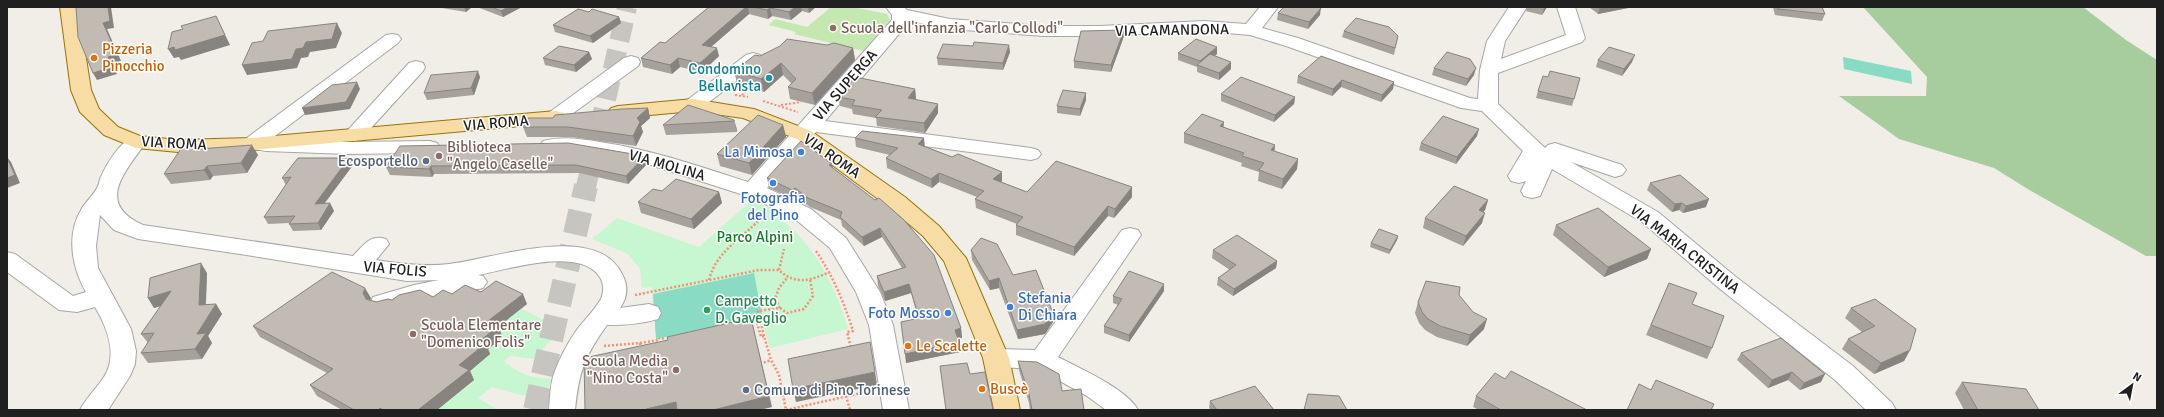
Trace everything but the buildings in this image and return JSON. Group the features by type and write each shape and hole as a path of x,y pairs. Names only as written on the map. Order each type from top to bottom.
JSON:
{"main road":[{"name":"VIA ROMA","path":"69,7 81,90 90,112 111,131 136,142 178,146 251,144 693,105 747,113 807,130 931,231 954,258 996,358 1007,410"}],"street":[{"path":"1251,30 1269,7"},
{"path":"1488,105 1489,70 1496,41 1518,7"},
{"path":"1489,70 1576,38 1566,7"},
{"name":"VIA CAMANDONA","path":"898,10 950,24 1044,31 1100,31 1204,26 1251,30 1292,42 1468,104 1488,105"},
{"name":"VIA SUPERGA","path":"753,190 901,21 898,10"},
{"path":"251,144 392,38"},
{"path":"693,105 753,59"},
{"path":"554,118 631,62"},
{"path":"354,135 416,67"},
{"name":"VIA MARIA CRISTINA","path":"1488,105 1541,158 1596,184 1650,217 1728,283 1844,373 1883,410"},
{"path":"807,130 1031,154"},
{"path":"1515,132 1544,146 1616,170"},
{"path":"93,410 116,379 122,365 123,352 122,338 114,317 102,295 90,278 85,264 85,228 89,213 105,193 119,162 136,142"},
{"path":"251,144 348,148 450,147"},
{"name":"VIA MOLINA","path":"531,145 571,144 638,154 753,190 779,201 803,214 838,243 868,292 881,325 896,410"},
{"path":"1525,183 1541,158 1590,195"},
{"name":"VIA FOLIS","path":"105,193 106,204 115,220 123,227 138,232 240,246 407,273 448,272 527,257 557,253 580,254 599,262 611,274 615,285 606,308"},
{"path":"1042,360 1130,235"},
{"path":"365,267 384,245"},
{"path":"382,303 414,293 527,270 527,257"},
{"path":"7,260 68,304 77,304 102,295"},
{"path":"562,410 566,377 585,338 606,308 633,316 649,313"},
{"path":"996,358 1042,360 1096,389 1124,410"}],"path":[{"path":"741,95 750,87"},
{"path":"780,105 801,102"},
{"path":"709,280 710,271 721,255 762,217 773,215"},
{"path":"814,248 830,272 843,301 853,331 847,332 852,351"},
{"path":"779,270 784,249"},
{"path":"606,308 709,280 759,270 779,270 787,278 797,282 830,272"},
{"path":"787,278 779,288 775,299 780,308 787,313 804,310 813,296 810,279"},
{"path":"780,308 758,311 771,360 779,376 786,410 874,390"},
{"path":"742,323 756,318 761,337 764,336"},
{"path":"658,346 664,342 662,338"},
{"path":"603,346 640,343 659,340 662,338 671,338"},
{"path":"640,343 640,354"},
{"path":"754,365 771,360"},
{"path":"845,392 850,410"}],"green space":[{"name":"Scuola dell'infanzia \"Carlo Collodi\"","path":"831,7 852,7 887,14 890,20 863,51 794,34 796,32 769,25 775,19 807,27"},
{"path":"1863,7 2083,7 2126,40 2157,60 2157,256 2146,256 2031,191 1994,168 1899,139 1839,96 1926,96 1927,77"},
{"path":"1843,57 1911,71 1912,84 1844,69"},
{"name":"Parco Alpini","path":"752,200 777,212 777,216 790,227 813,253 822,266 837,296 848,329 770,348 761,316 656,339 655,319 633,309 653,304 652,287 642,288 640,269 628,254 592,239 617,218 699,247"},
{"name":"Campetto D. Gaveglio","path":"754,273 762,316 656,339 653,294"},
{"path":"522,309 544,320 564,320 558,332 534,359 510,356 504,361 520,372 538,378 551,379 546,398 521,395 492,387 478,398 498,410 437,410 474,381 464,375 484,351 492,331"}],"tunnel":[{"path":"586,187 627,7"},
{"path":"535,410 586,186"}],"place":[{"name":"Scuola dell'infanzia \"Carlo Collodi\"","path":"833,28"},
{"name":"Pizzeria Pinocchio","path":"94,58"},
{"name":"Condomino Bellavista","path":"769,78"},
{"name":"La Mimosa","path":"801,152"},
{"name":"Biblioteca \"Angelo Caselle\"","path":"439,156"},
{"name":"Ecosportello","path":"426,161"},
{"name":"Fotografia del Pino","path":"773,183"},
{"name":"Stefania Di Chiara","path":"1010,307"},
{"name":"Campetto D. Gaveglio","path":"707,310"},
{"name":"Foto Mosso","path":"948,313"},
{"name":"Scuola Elementare \"Domenico Folis\"","path":"413,334"},
{"name":"Le Scalette","path":"908,346"},
{"name":"Scuola Media \"Nino Costa\"","path":"676,370"},
{"name":"Buscè","path":"982,389"},
{"name":"Comune di Pino Torinese","path":"746,390"}]}
